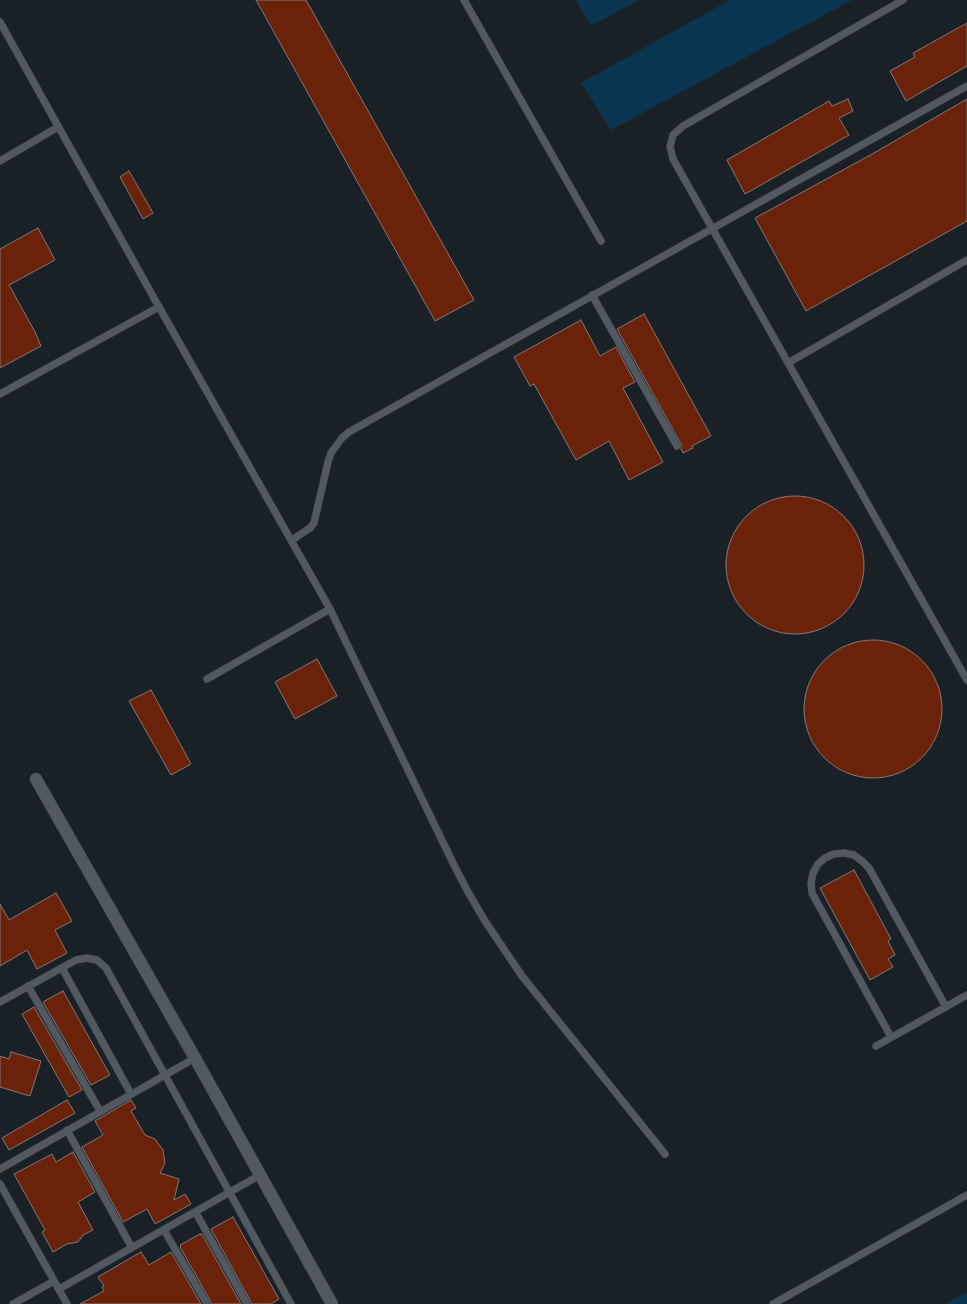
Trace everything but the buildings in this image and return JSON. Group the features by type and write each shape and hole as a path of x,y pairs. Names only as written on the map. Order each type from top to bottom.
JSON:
{"street":[{"path":"36,779 195,1058 332,1304"}],"lane":[{"path":"464,0 601,240"},
{"path":"903,0 683,126 673,135 670,147 673,159 967,680"},
{"path":"0,22 330,609 453,863 485,921 522,976 542,1002 665,1154"},
{"path":"292,540 314,524 328,462 336,445 349,432 967,86"},
{"path":"0,161 58,127"},
{"path":"788,363 967,260"},
{"path":"592,295 677,446"},
{"path":"0,394 159,307"},
{"path":"207,678 330,609"},
{"path":"891,1038 812,893 810,883 812,873 818,864 825,858 834,854 844,853 854,855 869,868 946,1007"},
{"path":"0,1002 76,960 87,958 97,960 106,968 163,1075 291,1304"},
{"path":"62,968 131,1094"},
{"path":"28,986 100,1111"},
{"path":"876,1046 967,995"},
{"path":"0,1169 195,1058"},
{"path":"67,1130 132,1248"},
{"path":"59,1289 196,1213 260,1175"},
{"path":"0,1184 68,1304"},
{"path":"773,1304 967,1195"},
{"path":"196,1213 247,1304"},
{"path":"164,1230 207,1304"},
{"path":"13,1304 54,1281"}],"water":[{"path":"576,0 639,0 591,26"},
{"path":"730,0 852,0 611,130 581,83"},
{"path":"967,1292 967,1304 946,1304"}]}
